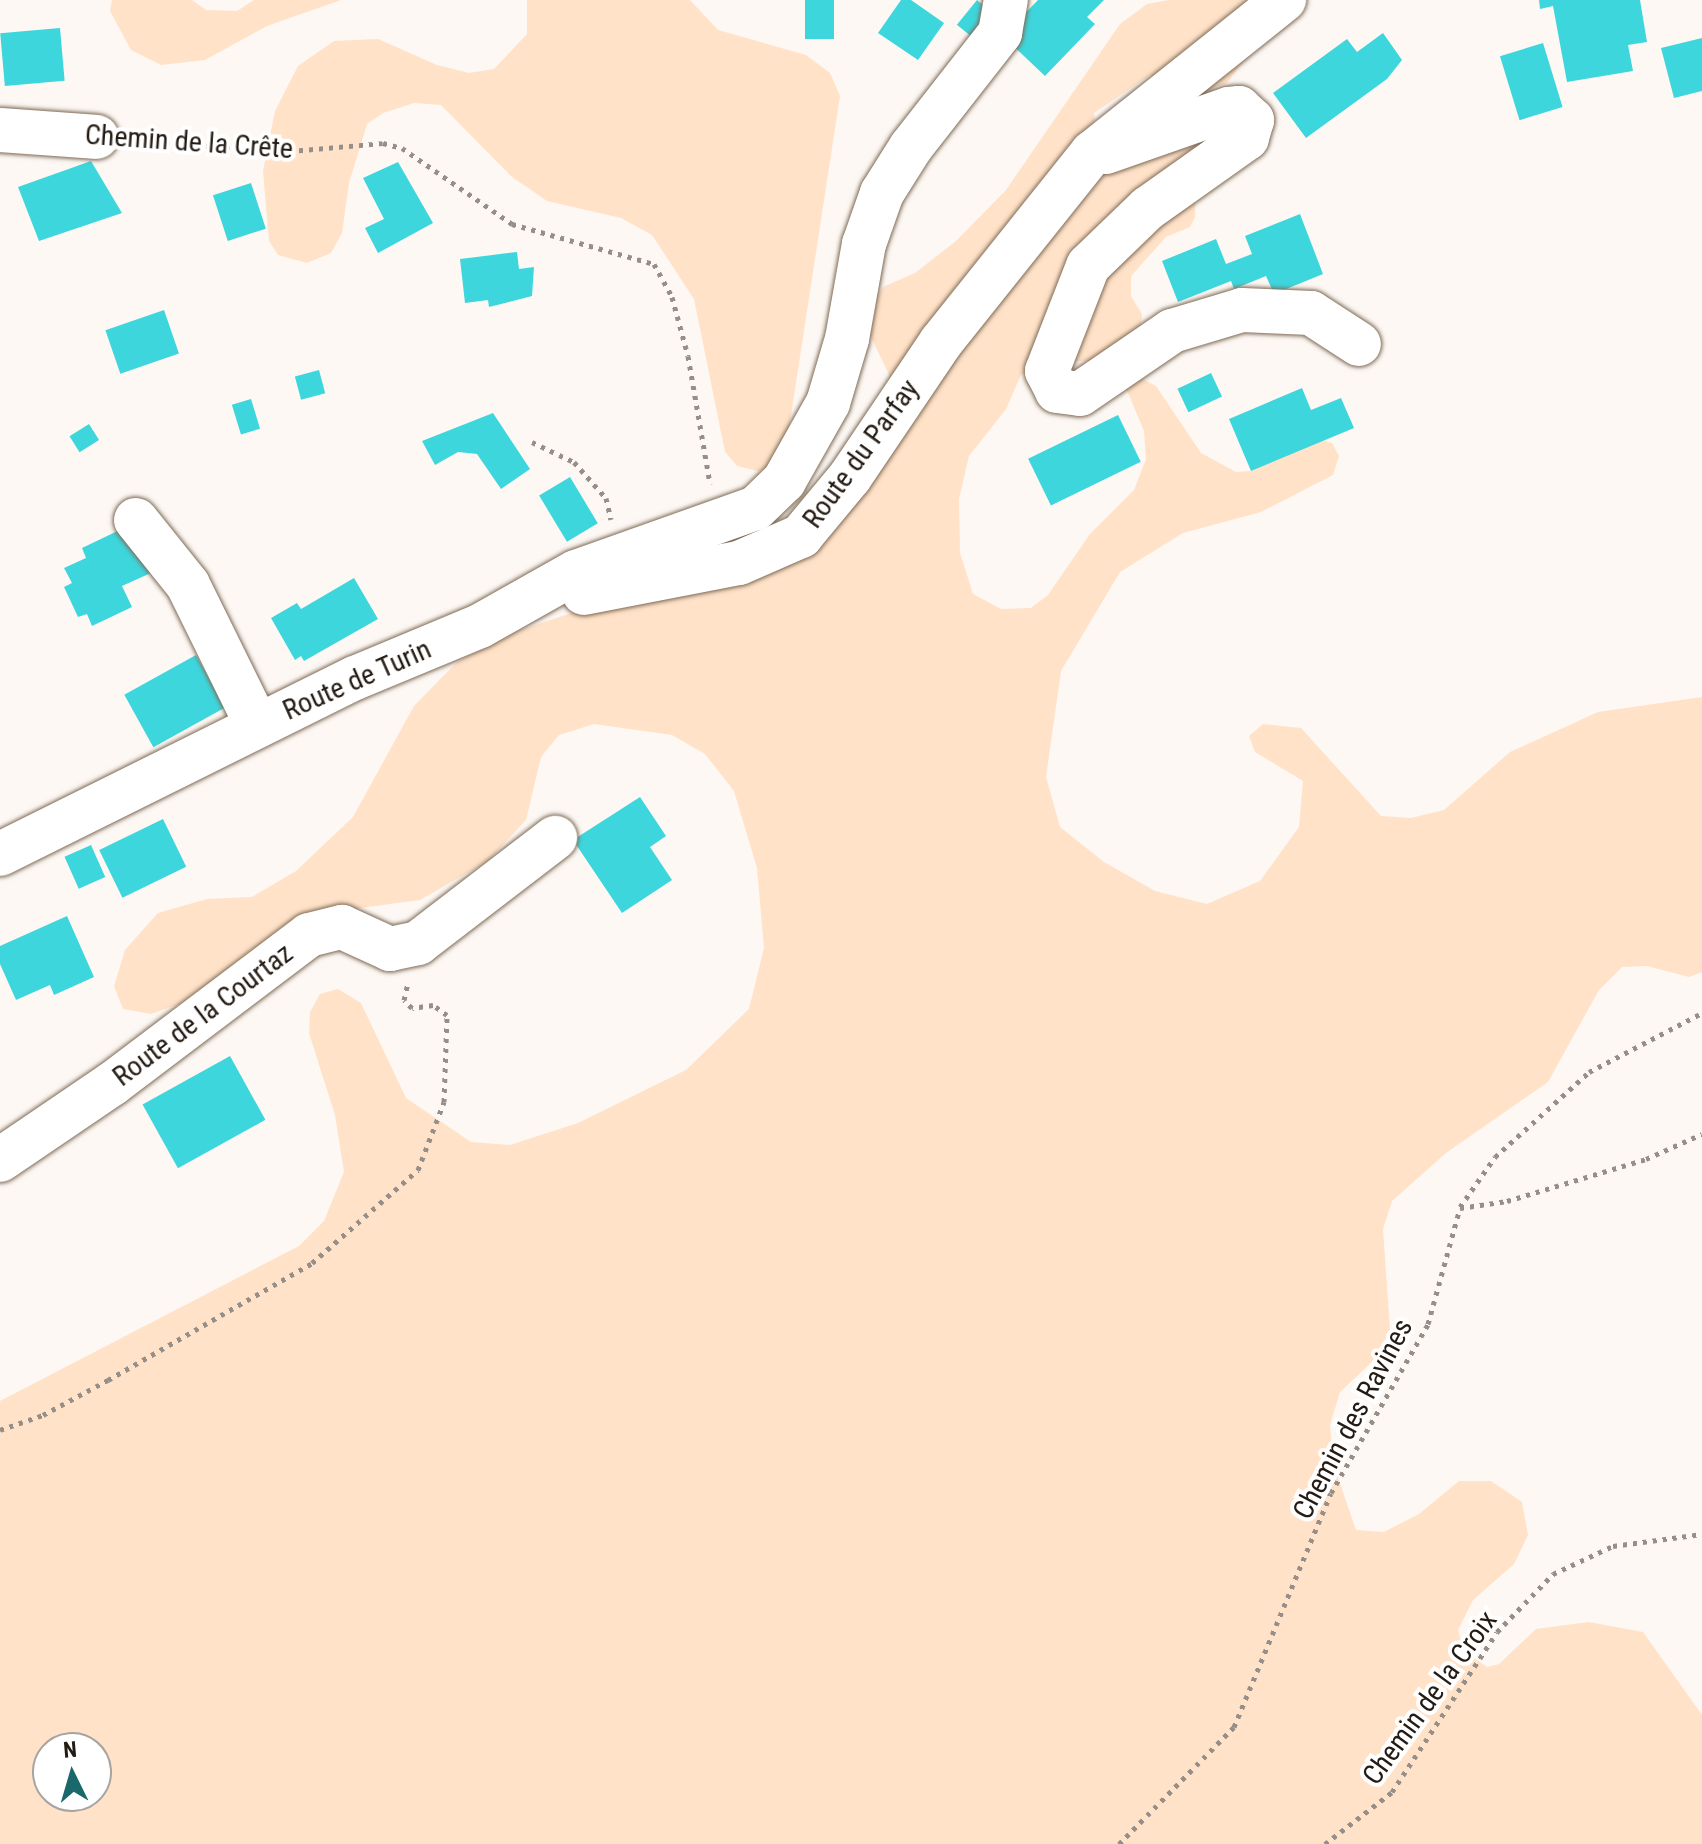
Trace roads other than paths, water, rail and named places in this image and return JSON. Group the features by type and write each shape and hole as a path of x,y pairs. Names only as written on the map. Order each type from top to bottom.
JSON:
{"street":[{"name":"Route du Parfay","path":"534,596 549,602 623,582 713,570 773,552 801,536 850,477 951,329 1092,153 1284,0"},
{"name":"Route de Turin","path":"0,854 257,725 480,626 617,555 721,523 756,508 784,481 812,435 839,369 864,244 882,193 911,147 986,54 1011,3"},
{"path":"1092,153 1229,109 1239,108 1252,120 1247,138 1148,208 1088,266 1047,371 1057,391 1080,394 1172,331 1242,310 1311,313 1359,344"},
{"name":"Chemin de la Crête","path":"0,130 97,137"},
{"path":"136,520 188,585 257,725"},
{"name":"Route de la Courtaz","path":"0,1160 112,1084 309,935 342,927 415,958 555,838"}]}
